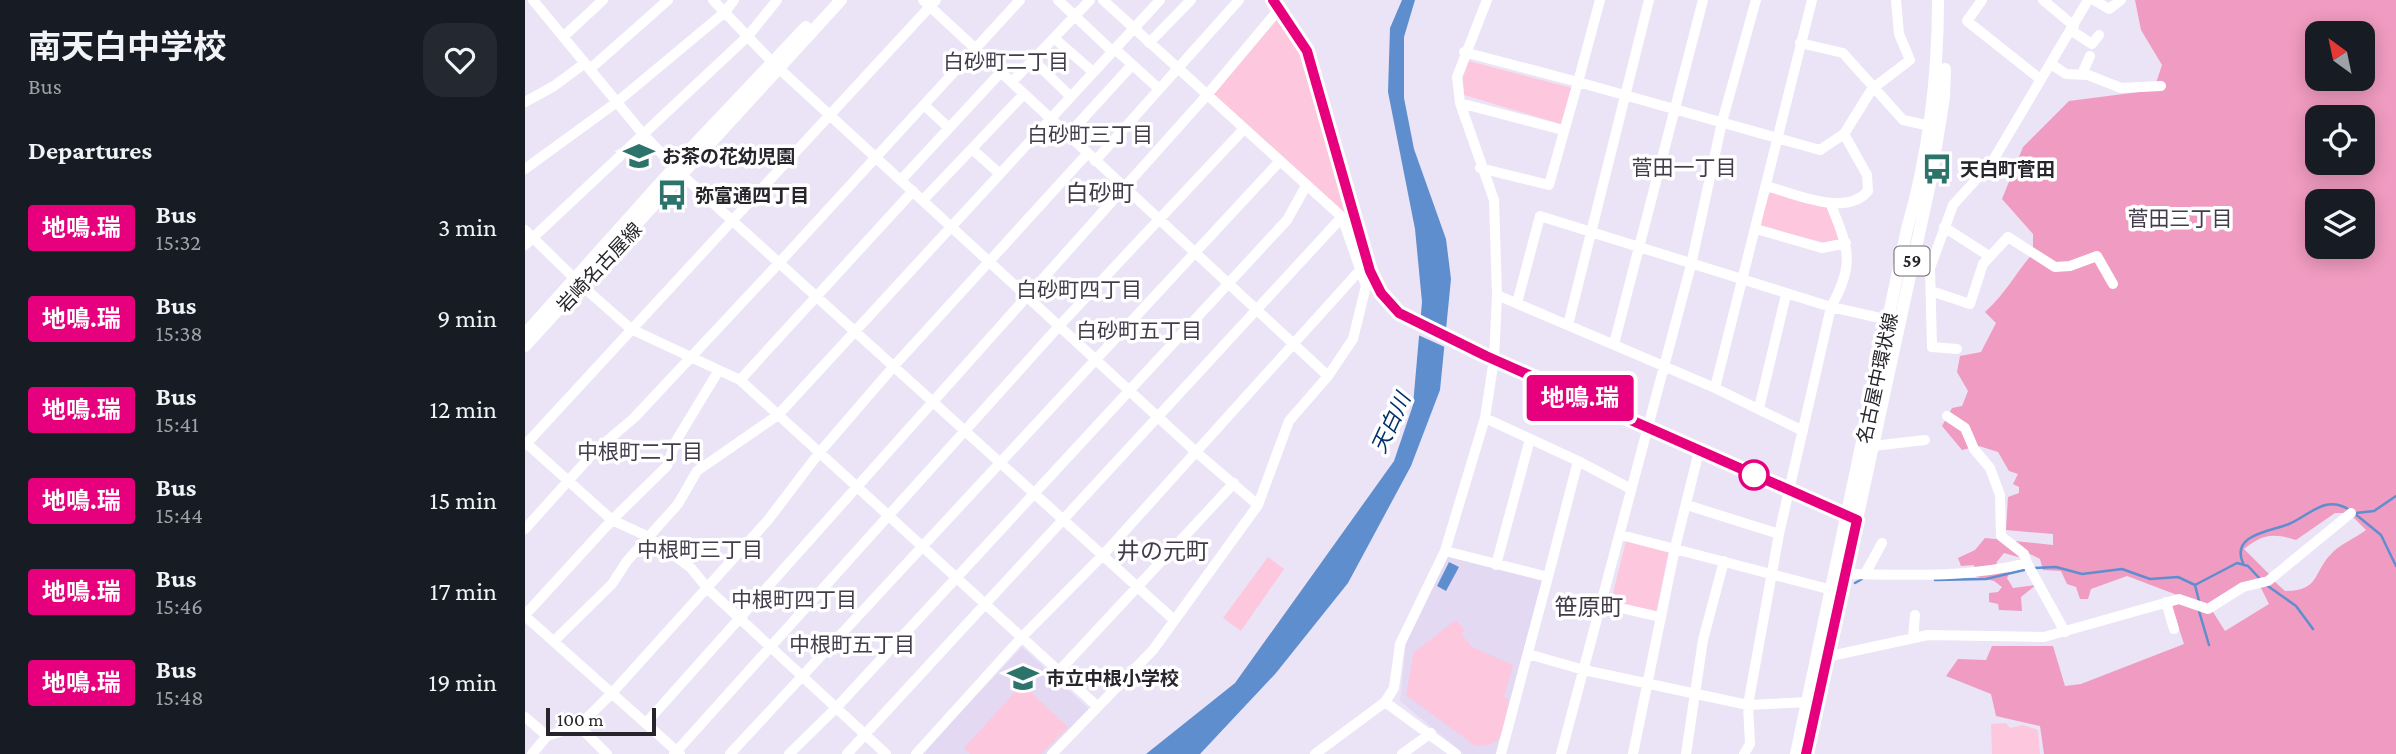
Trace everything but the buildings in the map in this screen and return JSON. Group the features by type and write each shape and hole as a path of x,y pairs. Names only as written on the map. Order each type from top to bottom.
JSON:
{"main road":[{"name":"岩崎名古屋線","path":"776,67 832,0"},
{"name":"岩崎名古屋線","path":"525,346 578,282 841,0"},
{"name":"名古屋中環状線","path":"1806,754 1845,574 1852,517 1889,320 1930,126 1938,61 1938,0"},
{"name":"名古屋中環状線","path":"1796,754 1832,590 1873,446 1931,179 1944,97 1946,0"},
{"name":"岩崎名古屋線","path":"525,334 578,282"}],"street":[{"path":"533,0 643,134 679,172 1173,619"},
{"path":"563,37 603,0"},
{"path":"525,102 587,66 668,0"},
{"path":"712,0 776,67 1130,388 1196,452 1258,505"},
{"path":"525,169 617,102 725,12 734,0"},
{"path":"777,0 748,36 528,238 631,329 740,380 1098,707"},
{"path":"525,529 779,263 1020,0"},
{"path":"1058,0 1158,88"},
{"path":"1012,82 1090,0"},
{"path":"1052,754 1153,650 1258,505 1283,432 1346,351 1358,325 1366,286 1342,216 1243,130 1103,0"},
{"path":"1149,43 1191,0"},
{"path":"532,754 547,736 579,726 613,692 708,589 768,520 819,453 989,260 1177,69 1239,0"},
{"path":"1315,754 1329,750 1385,702 1394,688 1400,644 1445,551 1485,418 1497,295 1494,200 1480,168 1460,103 1457,77 1464,52 1487,0"},
{"path":"1480,168 1549,185 1600,0"},
{"path":"1568,325 1649,0"},
{"path":"1614,344 1703,0"},
{"path":"1561,754 1621,536 1630,489 1691,265 1722,121 1756,0"},
{"path":"1715,388 1812,0"},
{"path":"1464,52 1625,94 1722,121 1777,140 1820,150 1844,134 1872,89 1910,60 1899,34 1896,0"},
{"path":"1982,0 1967,22 2040,79"},
{"path":"2043,0 2092,44 2099,35"},
{"path":"1957,349 1932,347 1930,268 1944,227 1953,205 1992,162 2088,0"},
{"path":"2094,0 2109,9 2121,0"},
{"path":"886,754 708,589 691,568 649,537 612,520 525,443 930,2 1049,120 1328,376"},
{"path":"555,640 613,584 627,561 678,504 697,471 778,415 1134,29 1155,2"},
{"path":"646,723 1122,186 1207,95 1277,4 1307,51 1370,271 1381,293 1399,313 1490,358 1852,517"},
{"path":"1054,38 1093,72"},
{"path":"1800,43 1843,53 1872,89 1903,120 1930,126"},
{"path":"2082,74 2091,56"},
{"path":"1033,60 1070,96"},
{"path":"2051,64 2066,74 2082,74 2121,88 2161,86"},
{"path":"1067,136 1132,65"},
{"path":"901,180 1001,72"},
{"path":"923,200 1024,94"},
{"path":"1460,103 1563,130"},
{"path":"924,105 950,128"},
{"path":"719,370 677,441 667,466 612,520 525,615 613,692 677,753 1060,325 1243,130"},
{"path":"1766,186 1831,205 1863,197 1868,191 1867,175 1844,134"},
{"path":"972,149 1000,174"},
{"path":"730,754 1279,162"},
{"path":"789,754 836,708 955,576 1287,220 1306,186"},
{"path":"740,380 913,191"},
{"path":"1744,754 1750,744 1748,705 1779,534 1831,307 1848,269 1846,243 1831,205"},
{"path":"847,754 1342,216"},
{"path":"1517,303 1540,216 1786,295 1889,320"},
{"path":"1944,227 1989,256"},
{"path":"1756,229 1822,248 1846,243"},
{"path":"1931,291 1970,304 1989,256 2008,237 2055,267 2070,266 2097,256 2113,284"},
{"path":"1911,265 1930,268"},
{"path":"916,754 1022,637 1103,555 1292,342 1361,269"},
{"path":"1497,295 1715,388 1803,431"},
{"path":"1759,408 1786,295"},
{"path":"1947,416 1965,428 1974,450 1990,468 2000,495 2001,536 2024,554 2065,632"},
{"path":"1485,418 1578,461 1630,489"},
{"path":"1496,565 1530,439"},
{"path":"1873,446 1925,440"},
{"path":"1633,754 1675,548 1699,451"},
{"path":"1501,754 1578,461"},
{"path":"1059,671 1234,483"},
{"path":"1687,505 1779,534"},
{"path":"1826,657 1913,638 1943,635 2030,638 2065,632 2166,602 2186,600 2202,609 2208,609 2243,587 2268,581 2351,513"},
{"path":"1621,536 1773,572 1832,590"},
{"path":"1865,574 1882,543"},
{"path":"1445,551 1548,577"},
{"path":"1686,754 1703,640 1724,561"},
{"path":"1845,574 1982,572 2027,563"},
{"path":"2166,602 2174,629"},
{"path":"1603,604 1660,617"},
{"path":"1913,638 1915,615"},
{"path":"1528,654 1584,670 1748,705 1808,702"},
{"path":"1385,702 1431,733 1456,754"},
{"path":"525,717 547,736"},
{"path":"579,726 607,754"},
{"path":"1402,754 1431,733"}],"shaded area":[{"path":"2135,0 2396,0 2396,754 2044,754 2040,726 1996,716 1991,694 1946,676 1958,659 1986,660 1992,646 2053,646 2065,686 2081,684 2184,644 2171,604 2180,602 2213,612 2225,631 2269,604 2260,586 2274,581 2285,591 2305,588 2315,579 2333,552 2366,530 2349,513 2335,513 2296,540 2274,536 2257,540 2244,549 2270,575 2212,604 2201,604 2127,576 2091,589 2088,599 2080,599 2076,587 2067,584 2061,571 2043,570 2040,559 2026,552 2018,557 2004,553 1996,563 2010,571 2007,578 2013,588 2036,585 2021,597 2022,611 1999,610 1998,604 1989,602 1989,593 1998,592 2002,587 1994,581 1976,577 1974,565 1961,566 1958,558 1975,550 1985,538 2053,545 2053,534 2006,530 2008,497 2019,493 2019,487 2013,484 2018,474 2009,471 1998,452 1979,446 1962,450 1942,426 1952,408 1962,406 1968,391 1957,372 1960,356 1981,352 1996,323 1985,312 2033,253 2033,234 2002,199 2023,147 2069,101 2147,91 2156,83 2162,65 2141,30"},
{"path":"1280,12 1305,52 1345,216 1209,96"},
{"path":"1469,61 1572,88 1561,124 1464,95 1463,77"},
{"path":"1770,192 1829,208 1839,238 1836,242 1822,242 1762,227 1759,224"},
{"path":"1626,541 1669,550 1656,613 1611,601"},
{"path":"1449,555 1541,579 1543,582 1499,751 1495,754 1464,754 1400,701 1406,643"},
{"path":"1268,557 1284,569 1241,631 1223,618"},
{"path":"1456,620 1465,631 1461,634 1472,647 1513,665 1504,697 1509,699 1504,726 1502,733 1493,743 1474,745 1406,695 1414,652"},
{"name":"市立中根小学校","path":"1022,647 1089,709 1045,754 921,754"},
{"path":"1022,684 1068,727 1041,754 970,754 964,748"},
{"path":"2006,723 2010,728 2023,725 2038,730 2040,754 1992,754 1991,724"}],"water":[{"name":"天白川","path":"1402,0 1415,0 1404,37 1404,98 1414,149 1446,239 1451,279 1440,390 1411,466 1348,583 1276,673 1200,754 1146,754 1235,683 1394,461 1413,405 1422,302 1415,229 1388,92 1390,28"},
{"path":"1449,562 1459,567 1446,591 1437,586"}],"pier":[{"path":"1417,315 1449,331 1447,348 1416,334"}],"waterway":[{"path":"2356,513 2374,511 2396,496"},
{"path":"2243,563 2242,546 2255,535 2289,524 2325,505 2340,505 2348,509"},
{"path":"2354,513 2381,535 2396,566"},
{"path":"2034,568 2056,567 2082,574 2122,569 2150,579 2178,577 2195,585 2237,563 2248,566 2261,580"},
{"path":"1935,580 1986,579 2024,570"},
{"path":"1855,583 1862,579"},
{"path":"2265,584 2296,606 2313,629"},
{"path":"2195,585 2199,601"},
{"path":"2199,611 2209,645"}],"bus line":[{"name":"地鳴.瑞","path":"1273,0 1307,51 1370,271 1381,293 1399,313 1486,356 1857,520 1806,754"}],"place":[{"name":"お茶の花幼児園","path":"639,156"},
{"name":"天白町菅田","path":"1937,169"},
{"name":"弥富通四丁目","path":"672,195"},
{"name":"市立中根小学校","path":"1023,678"}],"district":[{"name":"白砂町二丁目","path":"1006,62"},
{"name":"白砂町三丁目","path":"1090,135"},
{"name":"菅田一丁目","path":"1684,168"},
{"name":"白砂町","path":"1100,193"},
{"name":"菅田三丁目","path":"2180,219"},
{"name":"白砂町四丁目","path":"1079,290"},
{"name":"白砂町五丁目","path":"1139,331"},
{"name":"中根町二丁目","path":"640,452"},
{"name":"中根町三丁目","path":"700,550"},
{"name":"井の元町","path":"1163,551"},
{"name":"中根町四丁目","path":"794,600"},
{"name":"笹原町","path":"1589,607"},
{"name":"中根町五丁目","path":"852,645"}]}
